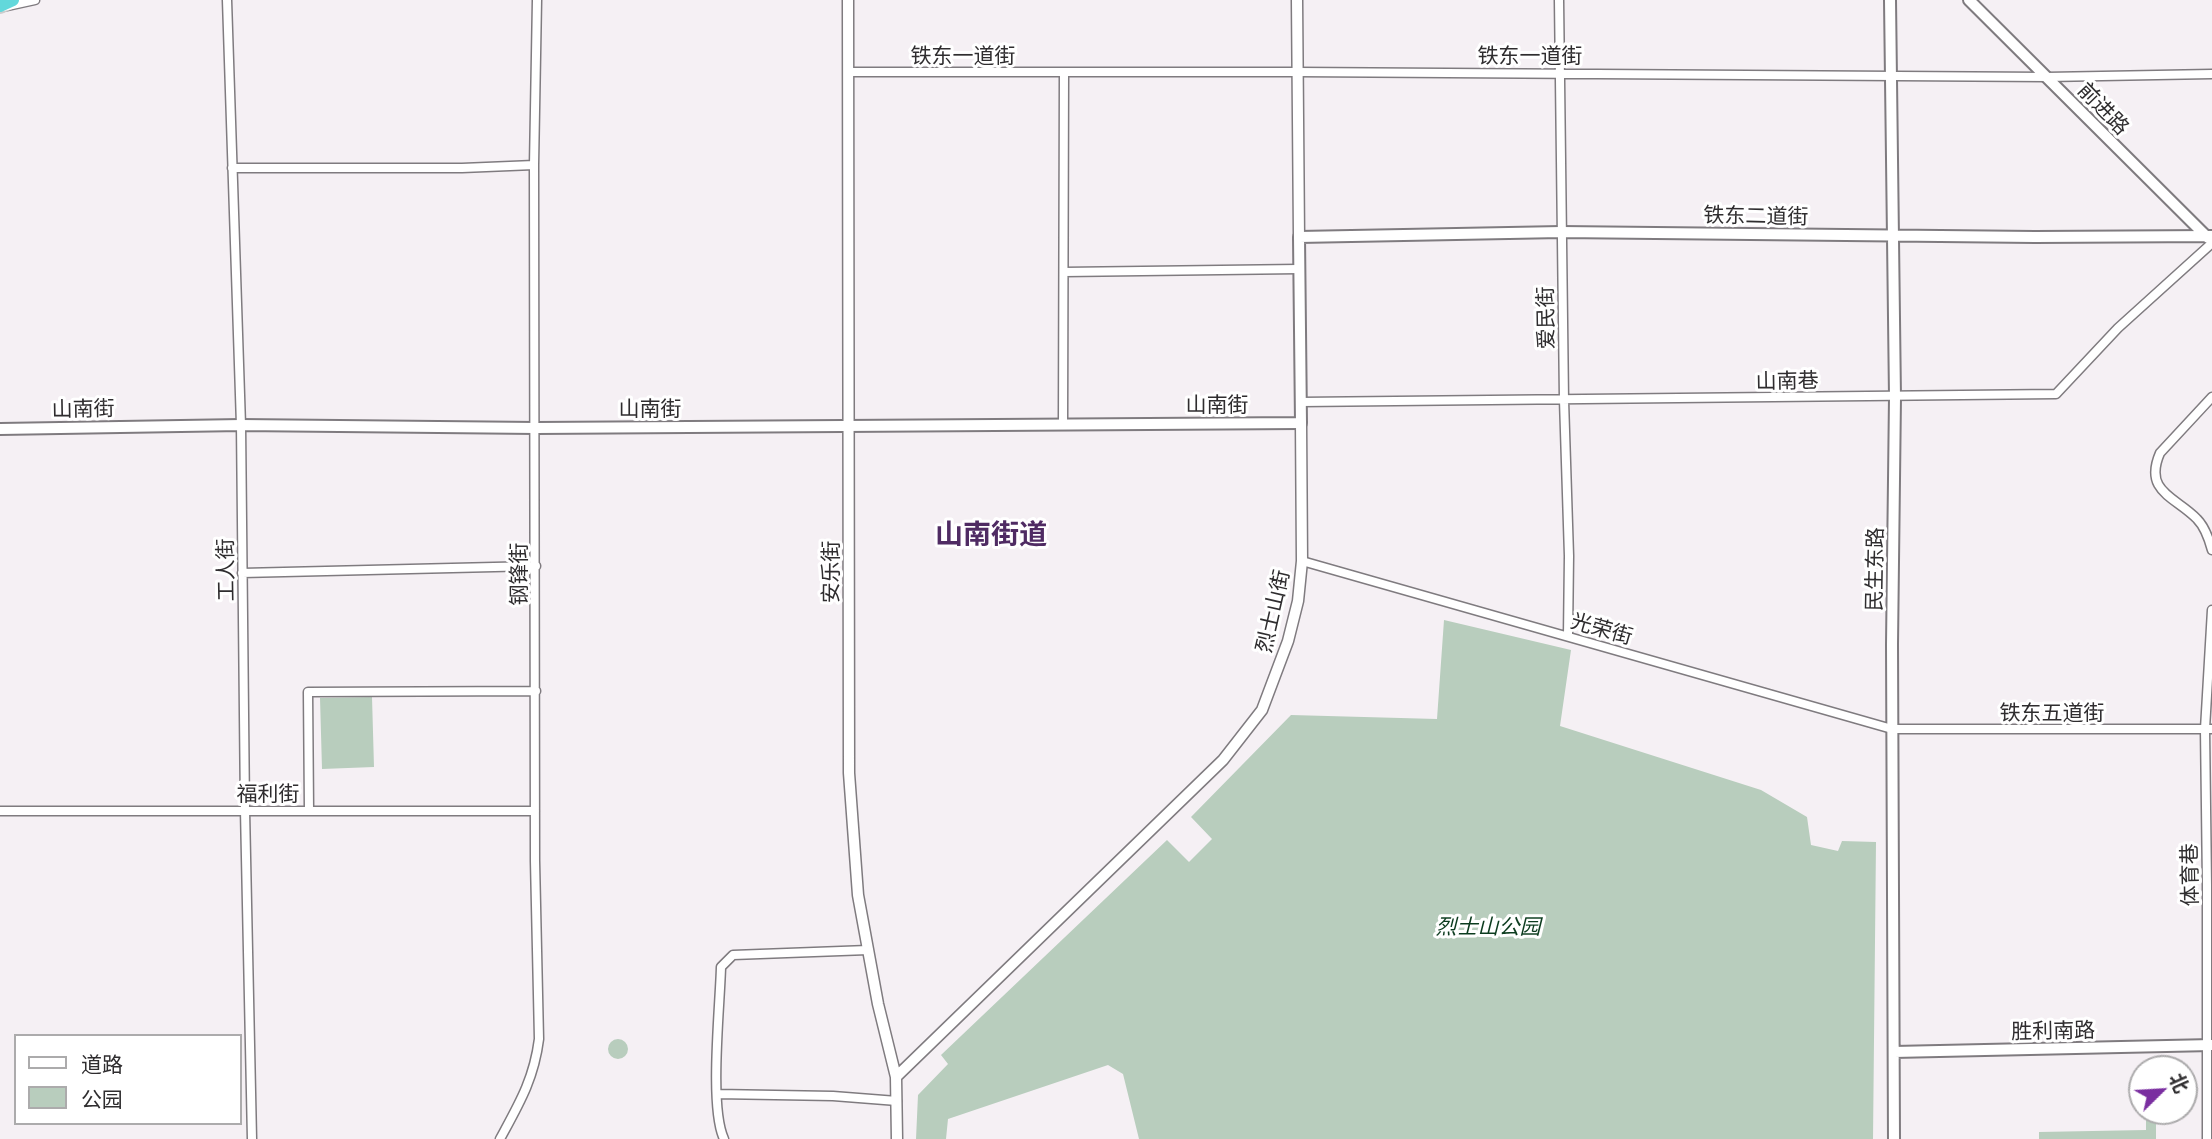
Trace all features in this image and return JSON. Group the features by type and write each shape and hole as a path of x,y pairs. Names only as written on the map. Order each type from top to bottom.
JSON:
{"main road":[{"name":"民生东路","path":"1890,0 1895,397 1892,729 1894,1139"},
{"name":"前进路","path":"1969,0 2211,239"},
{"name":"铁东二道街","path":"1299,237 1561,232 2211,239"},
{"name":"烈士山街","path":"1299,237 1301,423"},
{"name":"山南街","path":"0,429 241,425 536,428 1301,423"},
{"name":"胜利南路","path":"1894,1052 2209,1046"}],"street":[{"name":"工人街","path":"227,0 241,425 244,810 252,1139"},
{"name":"钢锋街","path":"500,1139 527,1091 536,1065 540,1039 535,811 534,165 537,0"},
{"name":"安乐街","path":"848,0 849,773 858,895 878,1004 896,1077 897,1139"},
{"name":"烈士山街","path":"1297,0 1299,237"},
{"name":"爱民街","path":"1559,0 1564,400 1569,556 1568,636"},
{"name":"铁东一道街","path":"848,72 2047,77 2212,74"},
{"path":"1063,424 1064,72"},
{"path":"232,167 462,168 534,165"},
{"name":"山南巷","path":"1301,402 2056,394 2118,328 2211,239"},
{"path":"1065,272 1298,269"},
{"path":"2212,397 2160,453 2155,476 2160,491 2199,520 2212,550"},
{"name":"烈士山街","path":"896,1077 1223,760 1262,710 1288,641 1298,601 1302,561 1301,423"},
{"name":"光荣街","path":"1302,561 1892,729"},
{"path":"242,573 536,566"},
{"name":"体育巷","path":"2207,1139 2208,729 2212,610"},
{"path":"309,810 308,692 536,691"},
{"name":"铁东五道街","path":"1892,729 2208,729"},
{"name":"福利街","path":"0,811 535,811"},
{"path":"724,1139 718,1127 717,1094 722,967 733,955 868,950"},
{"path":"717,1094 833,1096 897,1101"}],"green space":[{"name":"烈士山公园","path":"1444,620 1571,650 1560,726 1761,790 1807,817 1811,845 1838,851 1842,841 1876,842 1873,1139 1139,1139 1123,1074 1108,1065 948,1119 946,1139 916,1139 918,1095 948,1064 941,1055 1167,840 1189,862 1212,839 1191,817 1291,715 1437,719"},
{"path":"372,697 374,767 322,769 320,698"},
{"path":"618,1039 625,1042 628,1049 625,1056 618,1059 611,1056 608,1049 611,1042"},
{"path":"2146,1125 2156,1125 2156,1139 2039,1139 2039,1132 2146,1130"}],"district":[{"name":"山南街道","path":"991,533"}]}
